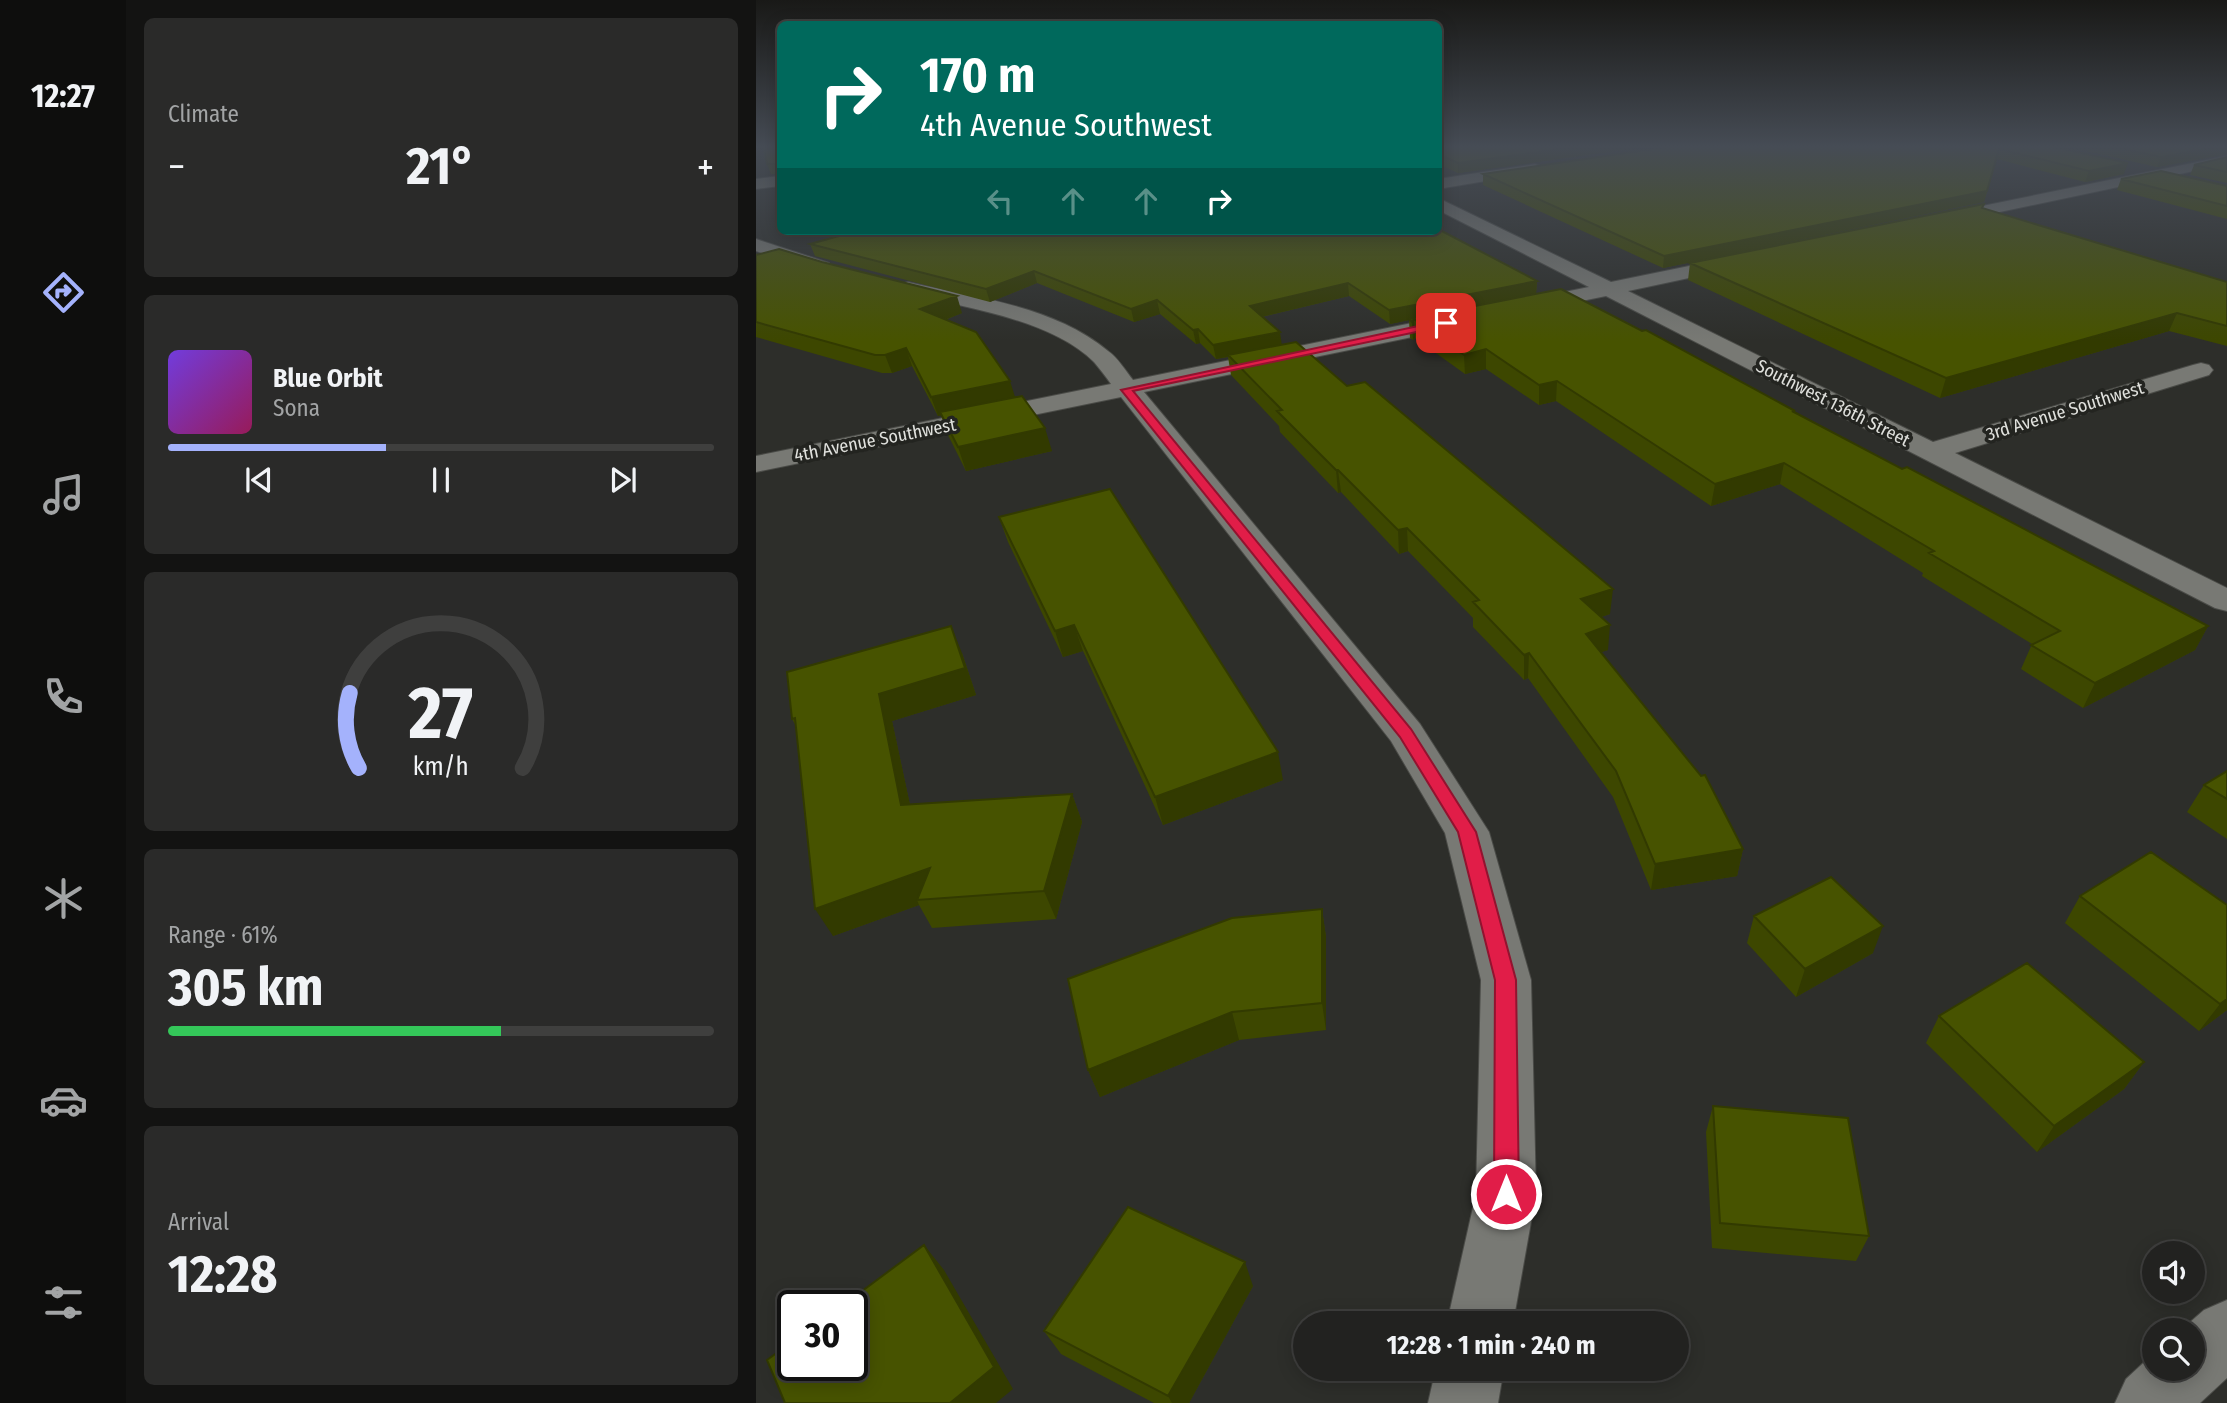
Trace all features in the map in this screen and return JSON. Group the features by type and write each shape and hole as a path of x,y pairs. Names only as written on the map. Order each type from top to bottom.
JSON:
{"street":[{"name":"Southwest 136th Street","path":"1453,210 2227,601"},
{"path":"1925,223 1986,210"},
{"path":"756,245 813,264 1009,314 1063,332 1086,343 1102,356 1126,390 1406,733 1467,832 1506,980 1506,1194 1482,1311"},
{"name":"4th Avenue Southwest","path":"756,464 1757,258"},
{"name":"3rd Avenue Southwest","path":"1929,452 2201,370"},
{"path":"2205,1353 2227,1333"},
{"path":"1463,1403 1467,1381"},
{"path":"2150,1403 2174,1381"}],"building":[{"path":"1564,210 1890,210 1664,256"},
{"path":"1952,210 1990,210 2227,282 2227,326 2177,313 1946,378 1690,263"},
{"path":"1442,231 1537,281 1389,310 1348,283 1250,306 1280,332 1213,345 1198,329 1193,330 1157,300 1131,309 1034,271 986,289 810,244 843,235 1442,235"},
{"path":"779,249 957,296 920,309 976,332 1010,381 931,397 906,348 885,355 875,355 756,322 756,255"},
{"path":"1561,289 1642,331 1646,330 1902,469 1907,467 2208,626 2095,683 2031,645 2060,631 1929,553 1934,551 1784,463 1715,484 1557,381 1539,385 1486,349 1464,355 1414,319 1412,322 1409,319"},
{"path":"1296,342 1347,386 1365,382 1613,589 1581,599 1610,625 1586,634 1701,776 1705,775 1743,849 1655,864 1616,771 1529,653 1524,655 1473,602 1479,600 1407,528 1398,530 1336,470 1277,411 1282,410 1228,355"},
{"path":"1022,396 1045,428 958,447 940,412"},
{"path":"1110,489 1278,752 1155,797 1074,625 1055,631 999,517"},
{"path":"951,626 965,668 879,694 901,805 1072,794 1044,891 917,900 930,868 815,909 795,718 792,719 787,672"},
{"path":"2227,771 2227,799 2204,785"},
{"path":"2151,852 2227,905 2227,999 2220,1004 2080,896"},
{"path":"1831,877 1883,926 1805,969 1754,916"},
{"path":"1322,909 1322,1003 1232,1012 1088,1070 1068,979 1232,918"},
{"path":"2027,963 2144,1062 2054,1126 1939,1016"},
{"path":"1713,1106 1848,1118 1869,1236 1720,1223"},
{"path":"1128,1207 1245,1262 1168,1396 1044,1331"},
{"path":"924,1245 994,1367 950,1403 785,1403 767,1360 777,1353 777,1381 868,1381 868,1290 864,1290"}],"route":[{"path":"1446,323 1126,390 1406,733 1467,832 1506,980 1506,1194"}]}
